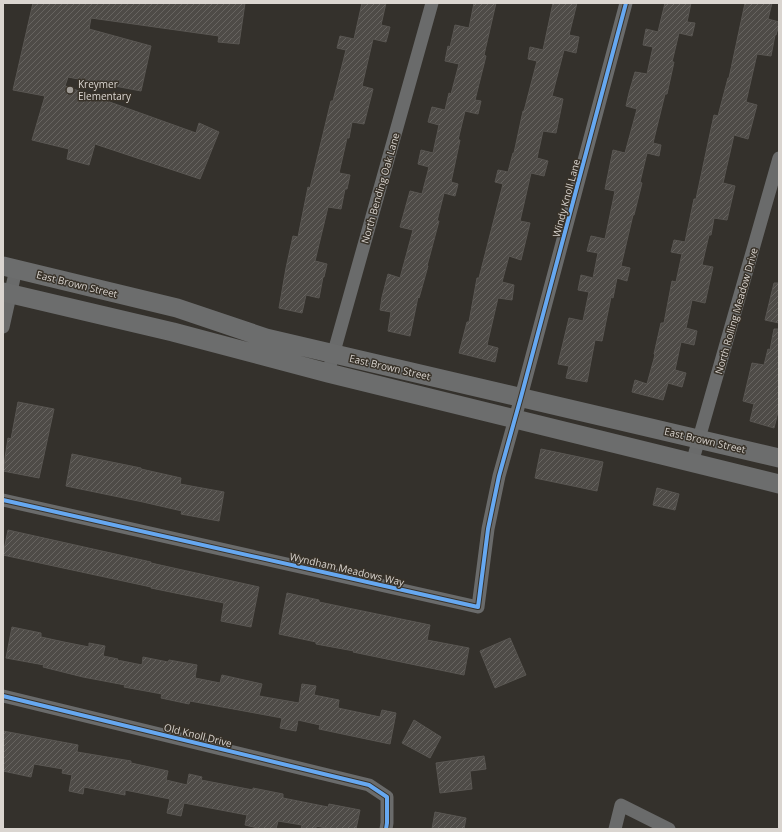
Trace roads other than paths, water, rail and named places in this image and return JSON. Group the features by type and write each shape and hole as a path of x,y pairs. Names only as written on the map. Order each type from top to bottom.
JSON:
{"main road":[{"name":"East Brown Street","path":"10,268 177,308 266,338 779,458"},
{"name":"East Brown Street","path":"7,293 173,332 328,373 779,484"}],"street":[{"name":"North Bending Oak Lane","path":"328,373 432,3"},
{"name":"Windy Knoll Lane","path":"521,397 626,3"},
{"name":"North Rolling Meadow Drive","path":"692,463 779,158"},
{"path":"3,327 10,268"},
{"name":"Wyndham Meadows Way","path":"3,500 478,607 488,530 495,495 521,397"},
{"name":"Old Knoll Drive","path":"3,696 369,785 387,797 388,805 386,829"},
{"path":"615,829 621,805 669,829"}],"place":[{"name":"Kreymer Elementary","path":"70,90"}]}
